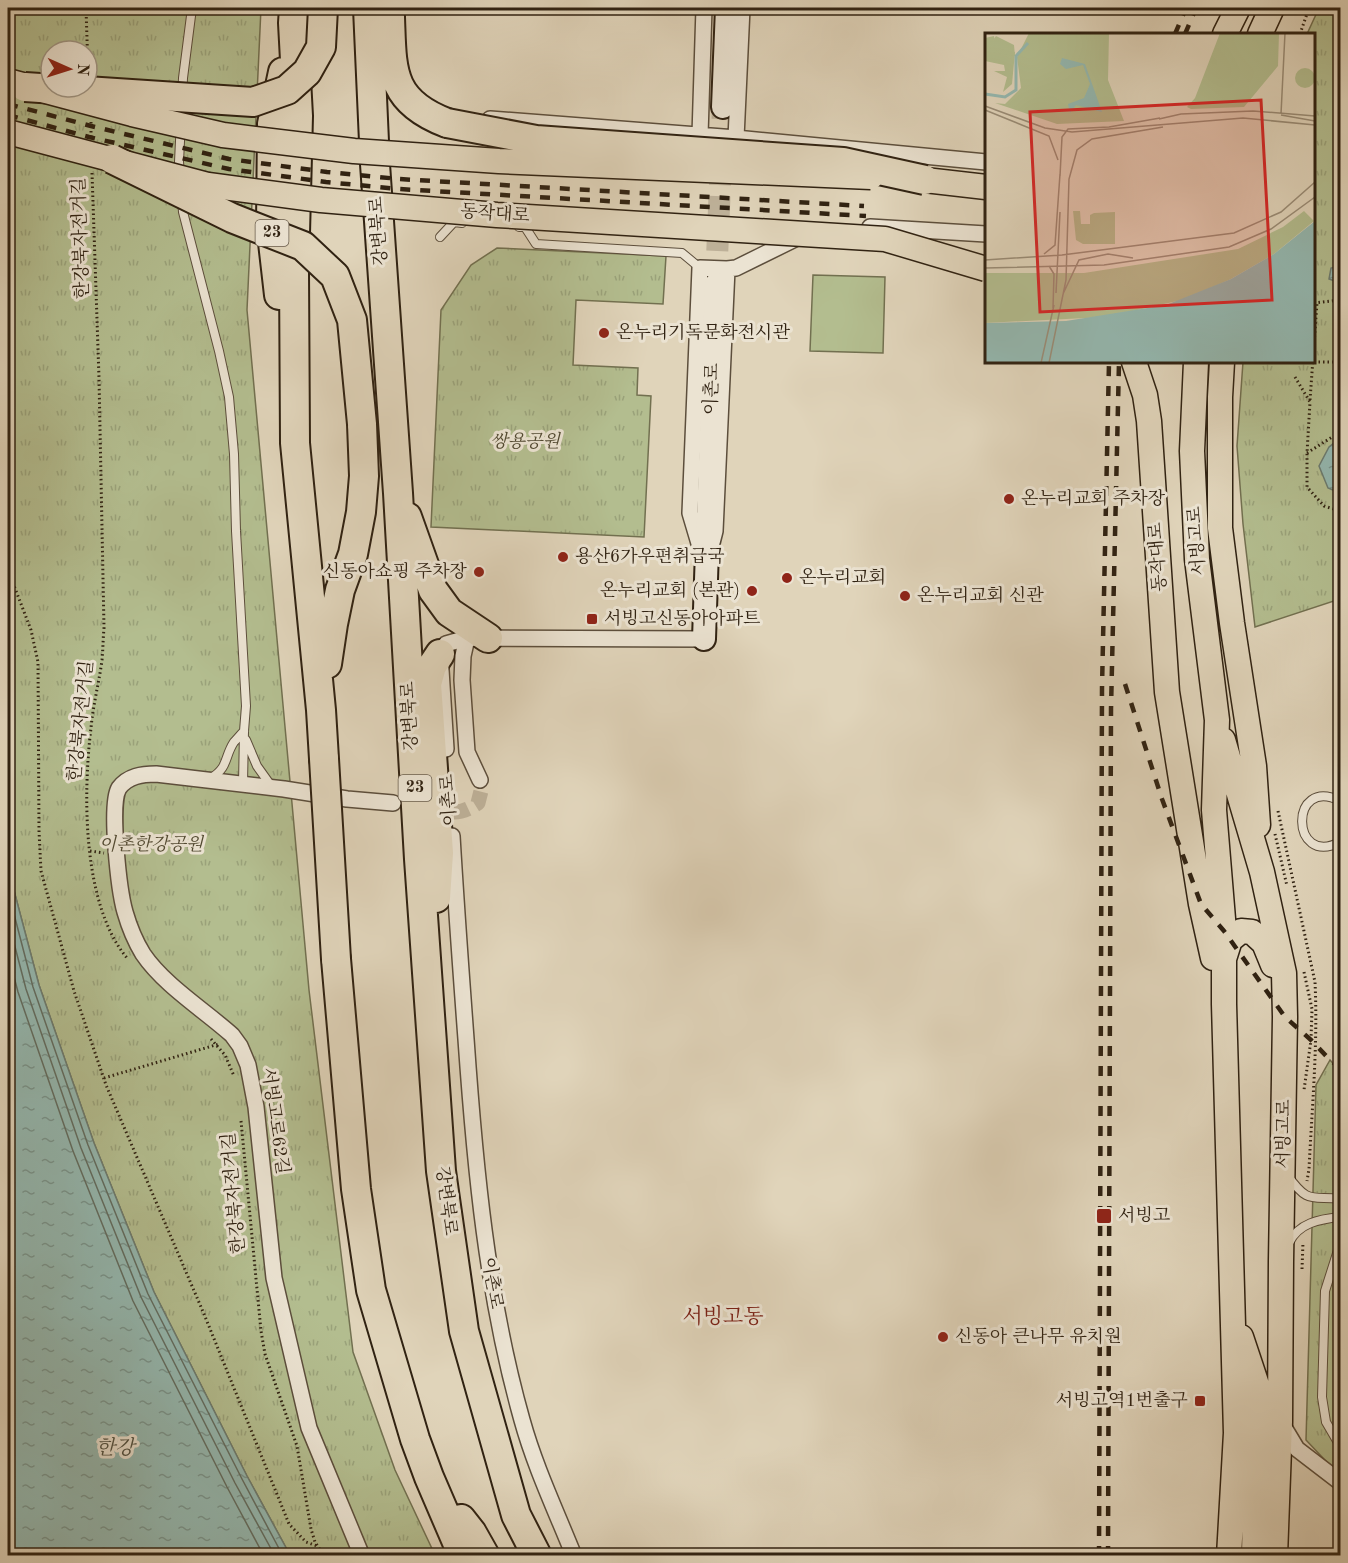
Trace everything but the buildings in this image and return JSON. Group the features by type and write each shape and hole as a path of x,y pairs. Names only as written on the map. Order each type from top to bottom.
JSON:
{"highway":[{"path":"16,84 253,102 286,90 307,72 321,47 323,8"},
{"path":"382,11 402,70 416,91"},
{"path":"382,11 392,64 400,89 415,106 433,118 447,123 536,140 843,162 925,180"},
{"name":"강변북로","path":"382,11 375,164 398,493 418,848 441,1171 464,1331 516,1515 537,1556"},
{"name":"23","path":"293,15 298,116 294,272 295,443 321,710 336,958 356,1189 371,1290 396,1378 429,1477 463,1556"},
{"path":"98,157 232,218 303,246 335,276 352,320 362,424 364,476 361,512 333,624 321,710"},
{"path":"398,493 434,590 449,612 477,638"},
{"path":"429,1002 439,853 427,684 432,666 440,654"},
{"path":"429,1477 472,1533 485,1556"}],"main road":[{"path":"1226,33 1238,8"},
{"path":"1260,33 1272,8"},
{"path":"16,84 223,135 354,151 499,161 925,180 985,187"},
{"name":"동작대로","path":"8,132 208,185 321,200 497,215 885,239 985,268"},
{"path":"925,180 985,175"},
{"name":"동작대로","path":"1134,363 1145,395 1149,420 1167,692 1201,904 1224,1004"},
{"name":"서빙고로","path":"1196,363 1192,451 1197,559 1217,720 1214,810 1222,894 1224,962 1236,1433 1229,1556"},
{"path":"1222,363 1220,528 1254,766 1262,872"},
{"name":"서빙고로","path":"1217,720 1262,872 1284,973 1281,1422 1275,1556"},
{"path":"1224,962 1230,940 1241,931 1252,932 1264,943 1284,994"},
{"name":"서빙고로","path":"1233,1314 1257,1385 1254,1556"}],"street":[{"path":"700,135 704,8"},
{"path":"723,107 727,8"},
{"path":"736,138 742,8"},
{"path":"416,91 442,109 475,118 736,138 985,162"},
{"path":"714,274 736,268 826,224 985,234"},
{"name":"이촌로","path":"574,1556 538,1468 522,1420 500,1332 485,1245 473,1146 440,654 446,644 477,638 704,639 714,274"},
{"path":"477,638 463,656 462,680 467,752 480,780"},
{"name":"서빙고로62길","path":"362,1556 309,1428 274,1278 256,1107 248,1065 235,1039 165,978 144,955 130,928 120,886 114,804 117,791 124,783 143,774 243,784 347,799 393,802"},
{"path":"1281,1422 1297,1449 1341,1482"}],"lane":[{"path":"192,8 183,78 179,162 183,212 219,351 232,420 246,706 243,731 243,784"},
{"path":"440,237 454,222 466,223"},
{"path":"513,227 525,227 536,244 682,253 714,274"},
{"path":"208,780 221,771 228,760 233,744 243,731"},
{"path":"243,731 257,766 278,789"},
{"path":"1341,801 1334,797 1316,798 1309,803 1301,818 1305,835 1311,842 1326,847 1341,842"},
{"path":"1283,1169 1297,1189 1308,1196 1316,1199 1341,1199"},
{"path":"1281,1261 1293,1235 1307,1224 1341,1217"},
{"path":"1341,1244 1325,1291 1322,1397 1326,1422 1341,1446"}],"path":[{"path":"86,8 87,39"},
{"path":"1300,33 1310,8"},
{"name":"한강북자전거길","path":"91,120 98,157 99,378 104,628 102,660 87,763 87,801 90,850 97,894 108,929 128,959"},
{"path":"1315,303 1341,300"},
{"path":"1315,362 1341,362"},
{"path":"1314,363 1307,453 1307,488 1324,506 1341,511"},
{"path":"1295,377 1310,402"},
{"path":"1307,453 1341,432"},
{"path":"8,570 31,630 38,662 41,871 74,991 104,1079 204,1314 289,1524 306,1542 318,1547"},
{"path":"1277,805 1315,982 1314,1064 1309,1169 1306,1186"},
{"path":"209,1037 225,1055 235,1078"},
{"path":"104,1079 235,1039"},
{"name":"한강북자전거길","path":"240,1115 265,1354 297,1446 308,1516 313,1535 324,1556"}],"green space":[{"name":"이촌한강공원","path":"8,8 261,8 247,310 309,990 353,1352 395,1470 435,1555 290,1555 247,1476 154,1292 94,1143 39,985 8,868"},
{"path":"1319,8 1340,8 1340,599 1255,627 1237,446 1243,363 1315,363 1315,33 1307,33"},
{"name":"쌍용공원","path":"497,248 666,256 663,304 576,300 573,365 638,368 637,395 651,396 644,537 431,527 441,310 471,265"},
{"path":"813,275 885,277 883,353 810,351"},
{"path":"1330,1060 1340,1071 1340,1476 1306,1440 1316,1085"}],"water":[{"path":"1340,266 1340,283 1329,279 1331,268"},
{"path":"1340,438 1340,493 1328,488 1319,466 1329,447"},
{"name":"한강","path":"8,868 39,985 94,1143 154,1292 247,1476 290,1555 8,1555"}],"tunnel":[{"path":"716,284 723,107"},
{"path":"431,809 456,812 472,807 478,803 481,791 480,780"}],"railway":[{"path":"1175,33 1186,8"},
{"path":"1185,33 1196,8"},
{"path":"8,104 229,159 327,172 399,179 864,206"},
{"path":"8,115 89,137 229,169 326,182 399,189 866,216"},
{"path":"1099,1556 1102,688 1109,363"},
{"path":"1108,1556 1111,709 1119,363"},
{"path":"1125,684 1162,799 1201,904 1224,931 1285,1017 1340,1068"}],"place":[{"name":"온누리기독문화전시관","path":"604,333"},
{"name":"온누리교회 주차장","path":"1009,499"},
{"name":"용산6가우편취급국","path":"563,557"},
{"name":"신동아쇼핑 주차장","path":"479,572"},
{"name":"온누리교회","path":"787,578"},
{"name":"온누리교회 (본관)","path":"752,591"},
{"name":"온누리교회 신관","path":"905,596"},
{"name":"서빙고신동아아파트","path":"592,619"},
{"name":"서빙고","path":"1104,1216"},
{"name":"신동아 큰나무 유치원","path":"943,1337"},
{"name":"서빙고역1번출구","path":"1200,1401"}],"district":[{"name":"서빙고동","path":"723,1317"}]}
